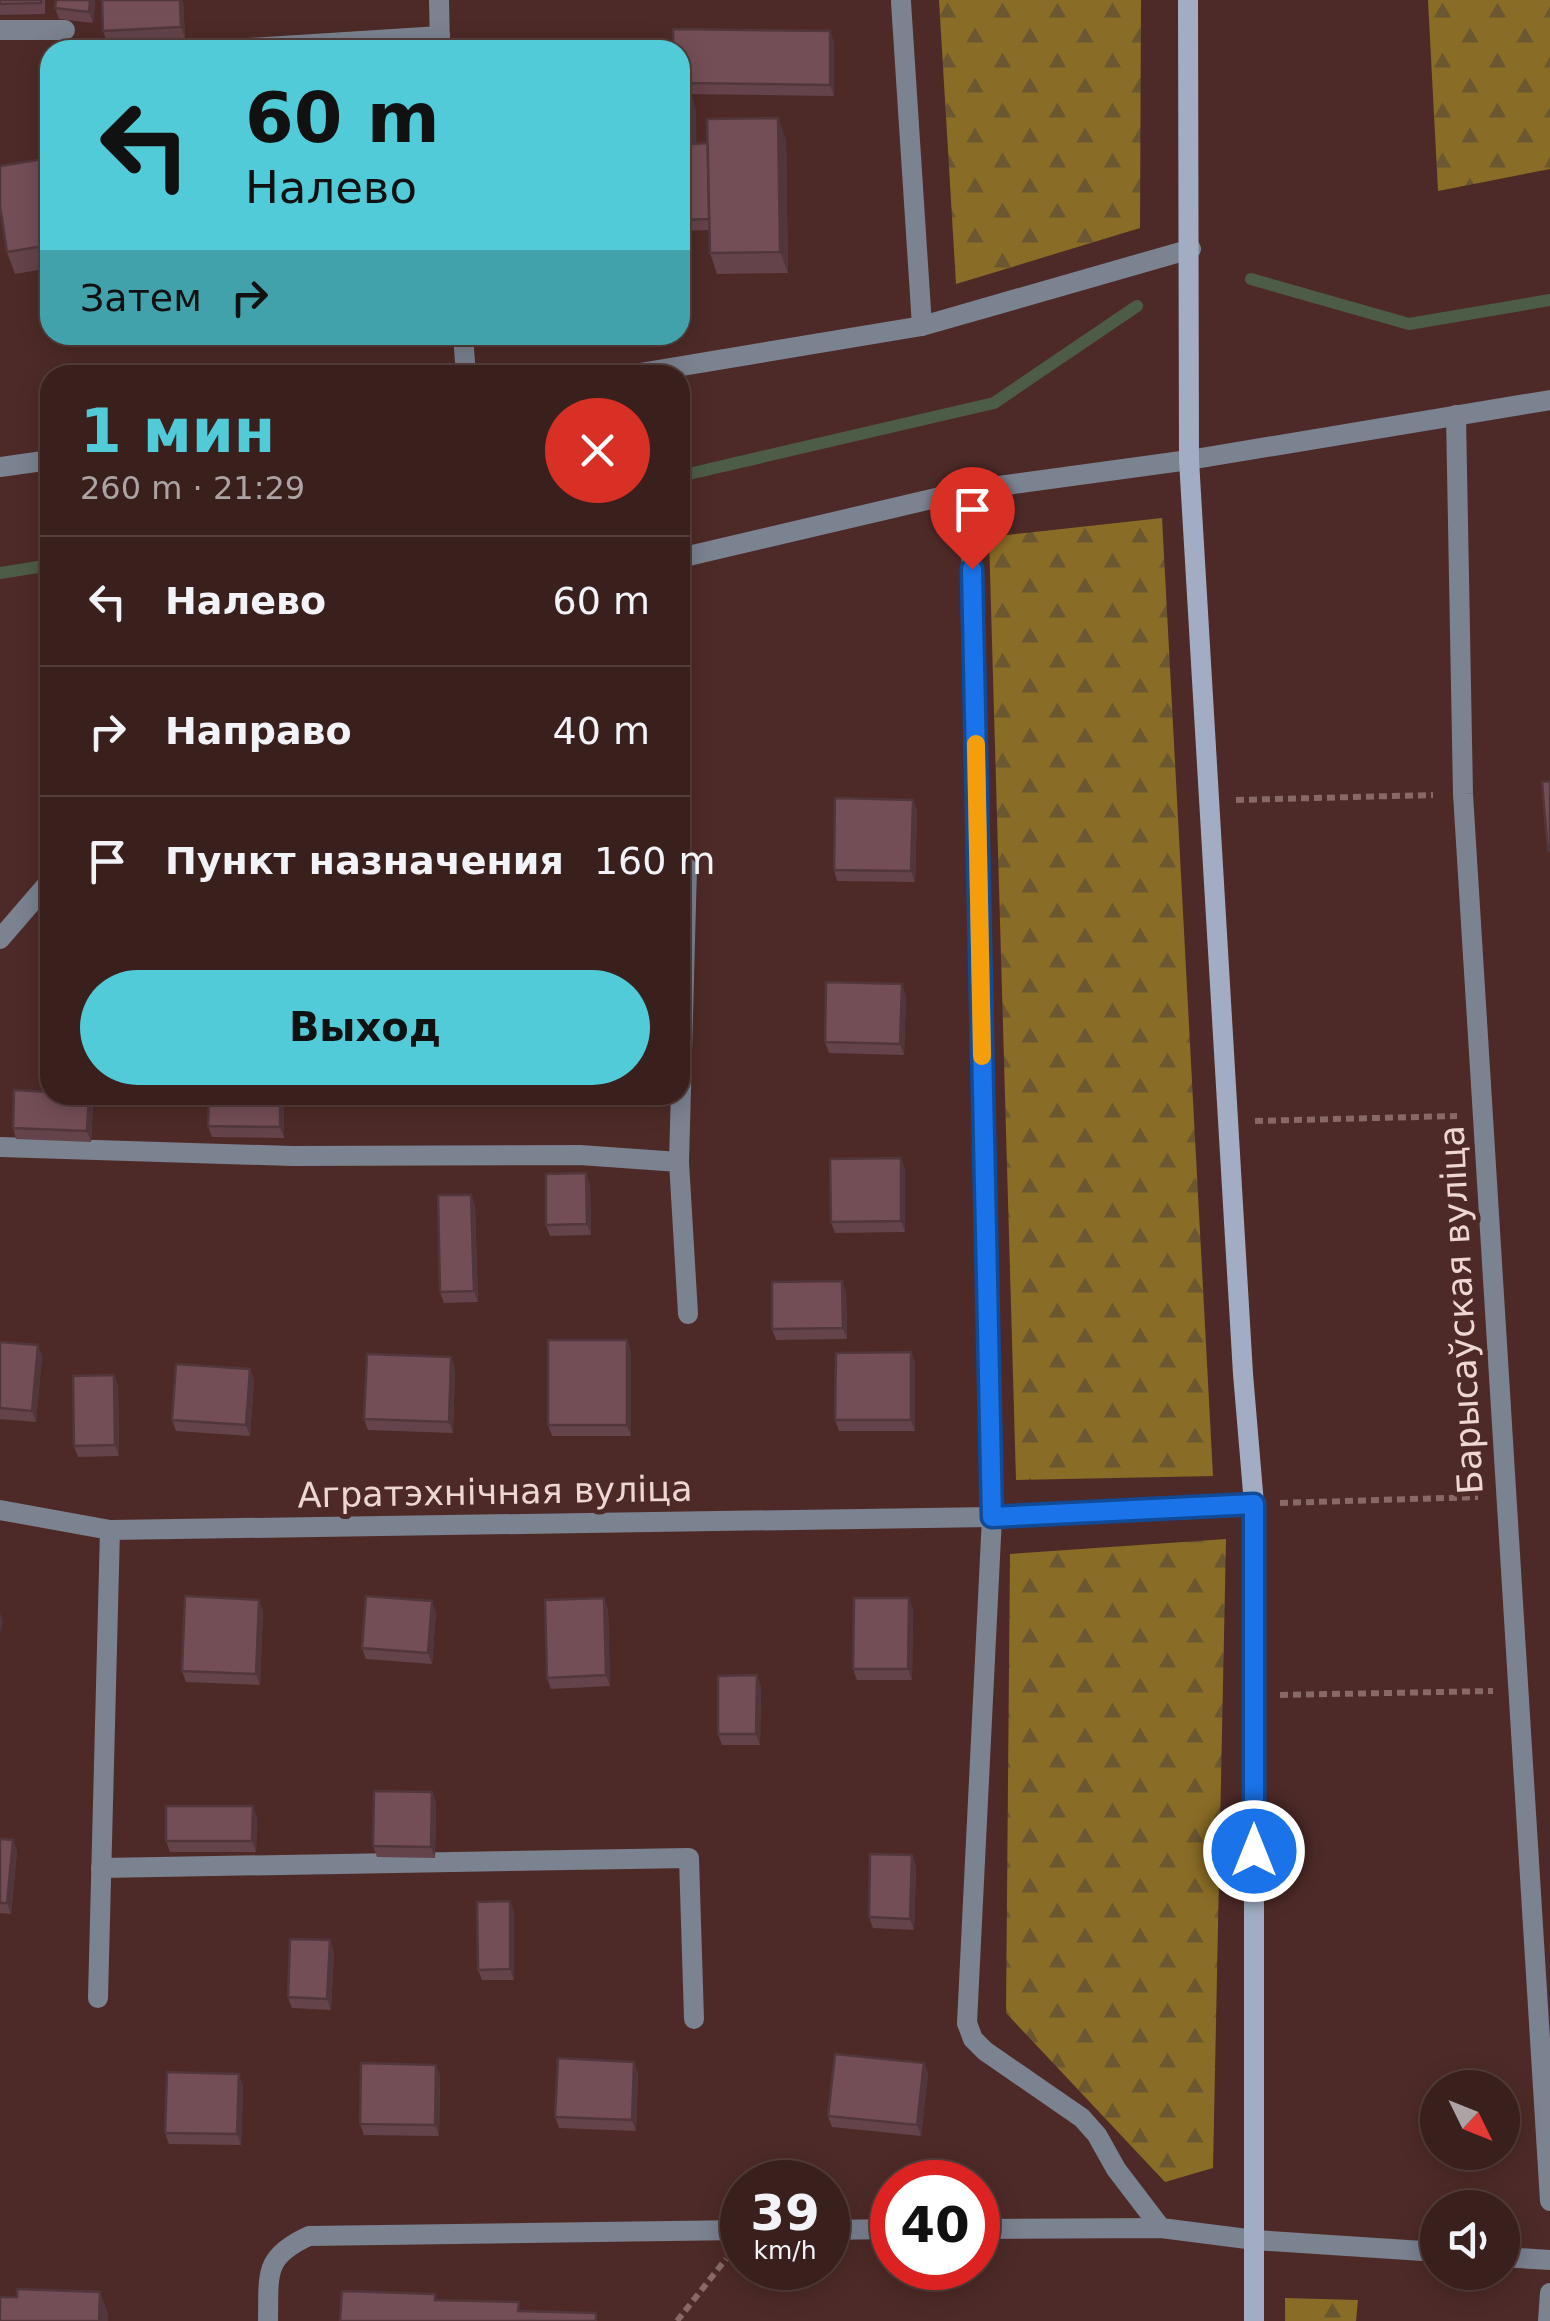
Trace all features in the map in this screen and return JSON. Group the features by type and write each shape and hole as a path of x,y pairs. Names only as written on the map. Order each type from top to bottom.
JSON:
{"street":[{"path":"439,0 440,40"},
{"path":"1188,0 1189,460 1254,1504 1254,2321"},
{"path":"900,2 922,326"},
{"path":"0,30 65,30"},
{"path":"688,365 922,326 1190,249"},
{"path":"690,556 970,490 1189,460 1550,400"},
{"name":"Барысаўская вуліца","path":"1456,415 1463,794 1550,2200"},
{"path":"0,467 40,461"},
{"path":"970,490 992,1517 967,2023 984,2052 1082,2118 1161,2228"},
{"path":"0,938 40,892"},
{"path":"680,1105 678,1162 688,1314"},
{"path":"0,1147 292,1156 580,1156 678,1162"},
{"name":"Агратэхнічная вуліца","path":"0,1510 110,1530 992,1517 1254,1504"},
{"path":"98,1998 110,1530"},
{"path":"102,1868 689,1858 694,2019"},
{"path":"1000,2229 1161,2228 1255,2240 1420,2251"},
{"path":"268,2321 269,2276 282,2248 309,2236 720,2230"},
{"path":"1520,2258 1550,2260"},
{"path":"1548,2321 1550,2293"}],"path":[{"path":"1210,800 1463,794"},
{"path":"1228,1121 1482,1116"},
{"path":"1254,1504 1505,1496"},
{"path":"1254,1696 1517,1690"},
{"path":"676,2321 720,2267"}],"green space":[{"path":"939,0 1141,0 1140,228 956,284"},
{"path":"1428,0 1550,0 1550,169 1438,191"},
{"path":"1162,518 1213,1476 1016,1480 989,537"},
{"path":"1226,1539 1213,2168 1165,2182 1006,2013 1010,1554"},
{"path":"1285,2298 1358,2300 1356,2321 1285,2321"}],"building":[{"path":"0,0 41,0 41,3 0,4"},
{"path":"56,0 90,0 89,12 55,8"},
{"path":"102,0 180,0 181,27 103,31"},
{"path":"673,29 830,31 830,85 690,83 690,40 673,40"},
{"path":"690,99 693,144 708,143 709,219 690,220"},
{"path":"778,118 780,252 710,253 707,119"},
{"path":"40,160 40,247 7,252 0,206 0,166"},
{"path":"1550,781 1550,851 1548,851 1542,782"},
{"path":"835,798 913,800 911,871 834,870"},
{"path":"826,982 902,984 900,1044 825,1042"},
{"path":"14,1090 40,1091 40,1105 88,1105 87,1131 13,1128"},
{"path":"209,1105 280,1105 280,1127 208,1126"},
{"path":"901,1158 901,1221 831,1222 830,1159"},
{"path":"586,1173 587,1224 546,1225 546,1174"},
{"path":"438,1195 471,1195 474,1291 440,1292"},
{"path":"842,1281 843,1328 772,1329 772,1282"},
{"path":"548,1340 627,1340 627,1425 548,1425"},
{"path":"0,1342 38,1345 32,1411 0,1408"},
{"path":"911,1352 911,1420 835,1420 836,1353"},
{"path":"367,1354 451,1357 449,1422 364,1419"},
{"path":"176,1364 250,1369 246,1425 172,1420"},
{"path":"114,1375 115,1445 74,1446 73,1376"},
{"path":"185,1596 259,1600 256,1674 182,1671"},
{"path":"366,1596 432,1601 428,1653 362,1648"},
{"path":"604,1598 606,1675 547,1678 545,1600"},
{"path":"854,1598 909,1598 908,1669 853,1669"},
{"path":"757,1675 756,1734 718,1734 718,1676"},
{"path":"374,1791 432,1792 431,1847 373,1846"},
{"path":"166,1806 253,1806 252,1841 166,1841"},
{"path":"0,1839 13,1840 7,1903 0,1903"},
{"path":"870,1854 912,1855 910,1919 869,1917"},
{"path":"510,1901 510,1969 478,1970 477,1902"},
{"path":"290,1939 330,1940 327,1999 288,1997"},
{"path":"835,2054 924,2063 917,2125 828,2116"},
{"path":"558,2058 634,2062 632,2120 555,2117"},
{"path":"361,2063 436,2065 435,2125 360,2124"},
{"path":"167,2072 239,2074 237,2134 165,2133"},
{"path":"17,2289 100,2292 99,2321 0,2321 0,2297 17,2297"},
{"path":"342,2291 435,2294 435,2300 519,2302 518,2311 596,2313 596,2321 340,2321"}],"waterway":[{"path":"1251,279 1409,324 1550,300"},
{"path":"690,474 994,403 1137,306"},
{"path":"0,573 40,567"}],"slow traffic":[{"path":"976,744 982,1056"}],"route":[{"path":"972,569 992,1517 1254,1504 1254,1851"}]}
